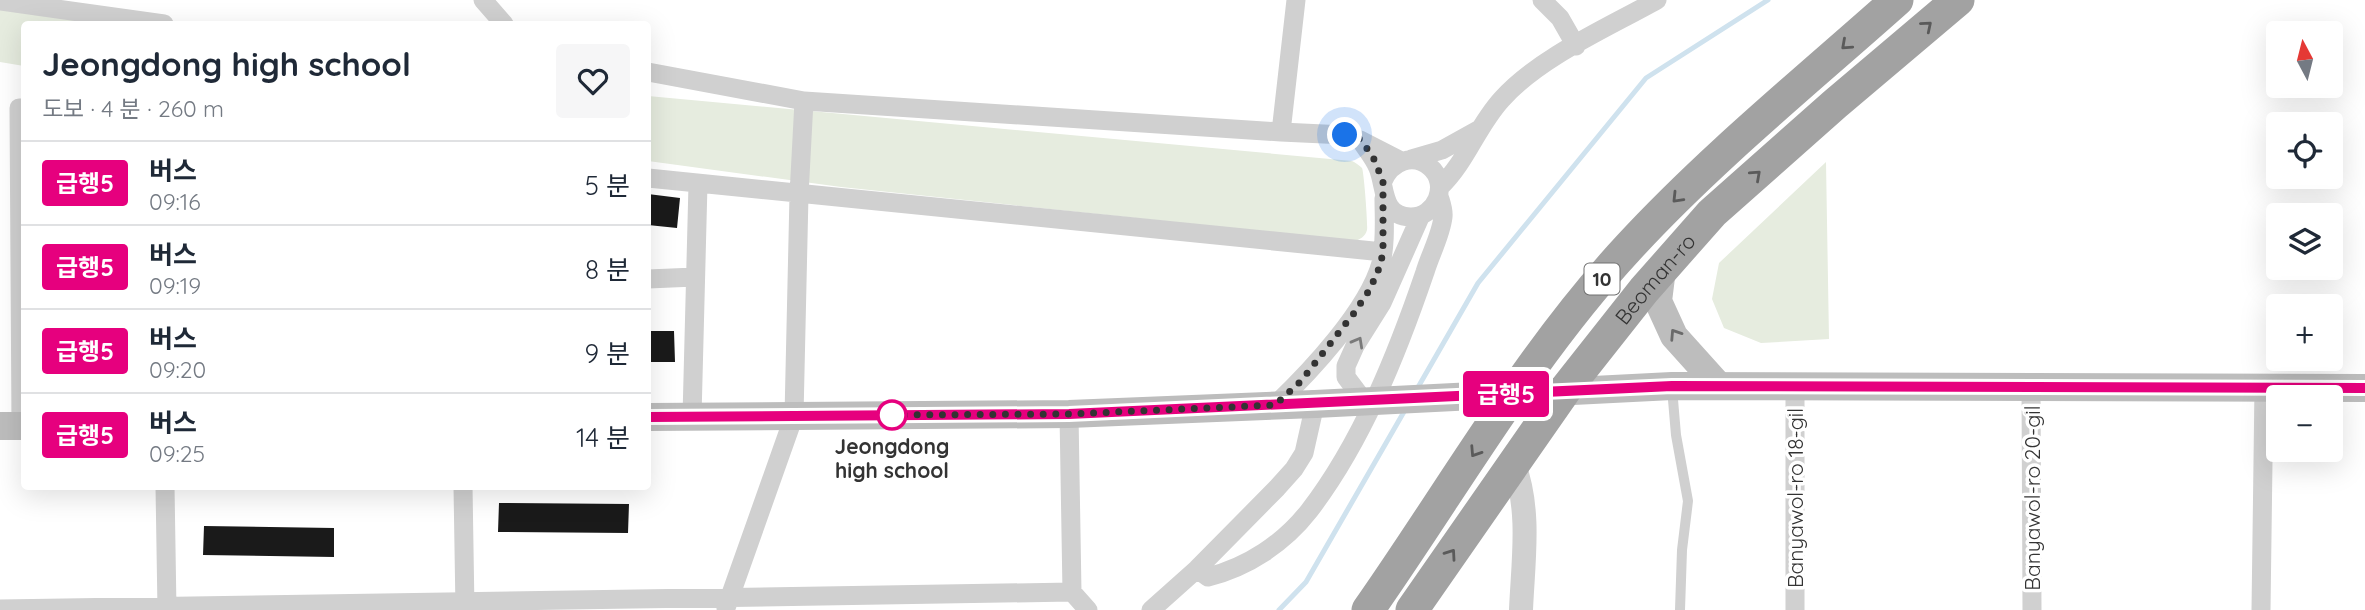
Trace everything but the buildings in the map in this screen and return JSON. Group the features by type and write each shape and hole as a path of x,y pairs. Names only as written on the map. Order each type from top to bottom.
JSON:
{"highway":[{"name":"Beoman-ro","path":"1368,610 1514,394 1558,333 1626,250 1697,177 1897,0"},
{"name":"Beoman-ro","path":"1412,610 1564,390 1662,270 1713,213 1835,104 1958,0"}],"main road":[{"path":"1662,270 1658,301 1674,336 1719,386"},
{"path":"651,417 1069,414 1672,386 2365,388"}],"street":[{"path":"483,0 501,21"},
{"path":"1281,132 1296,0"},
{"path":"1542,0 1560,18 1576,46"},
{"path":"1360,139 1373,157 1395,212 1412,217 1421,215 1429,211 1458,169 1472,147 1478,130 1519,81 1657,0"},
{"path":"0,1 143,21"},
{"path":"651,73 804,101 1345,135 1406,160 1428,164 1434,171 1440,192 1443,217 1408,322 1390,366 1367,414 1329,481 1308,512 1286,536 1257,557 1231,571 1208,577 1197,569"},
{"path":"727,604 794,416 804,101"},
{"path":"15,426 21,108"},
{"path":"1275,405 1301,381 1370,289 1383,252 1384,189 1387,173 1406,160 1442,150 1478,130"},
{"path":"651,178 1383,252"},
{"path":"692,417 698,184"},
{"path":"1364,401 1346,377 1346,366 1355,346 1382,303 1421,215"},
{"path":"651,279 695,277"},
{"name":"Banyawol-ro 18-gil","path":"1795,386 1795,610"},
{"name":"Banyawol-ro 20-gil","path":"2031,387 2032,610"},
{"path":"2261,610 2264,387"},
{"path":"1151,610 1197,569 1294,468 1304,453 1315,404"},
{"path":"1069,414 1072,592 1088,610"},
{"path":"1514,465 1521,483 1525,510 1521,610"},
{"path":"165,490 167,608"},
{"path":"463,490 464,606"},
{"path":"0,609 727,604 1072,592"}],"lane":[{"path":"1672,386 1676,435 1688,501 1681,562 1680,610"}],"shaded area":[{"path":"0,6 108,21 21,21 21,66 0,62"},
{"path":"651,96 1352,161 1362,168 1363,172 1367,230 1364,236 1355,241 841,187 651,161"},
{"path":"1826,162 1829,339 1761,343 1724,328 1712,299 1719,263"}],"waterway":[{"path":"1417,389 1478,283 1646,78 1768,0"},
{"path":"1279,610 1306,582 1405,410"}],"bus line":[{"name":"급행5","path":"651,417 1069,414 1672,386 2365,388"}],"place":[{"name":"Jeongdong high school","path":"892,415"}],"route":[{"path":"892,415 1069,414 1275,405 1301,381 1354,313 1370,289 1380,266 1383,252 1383,181 1373,157 1360,139 1345,135"}]}
